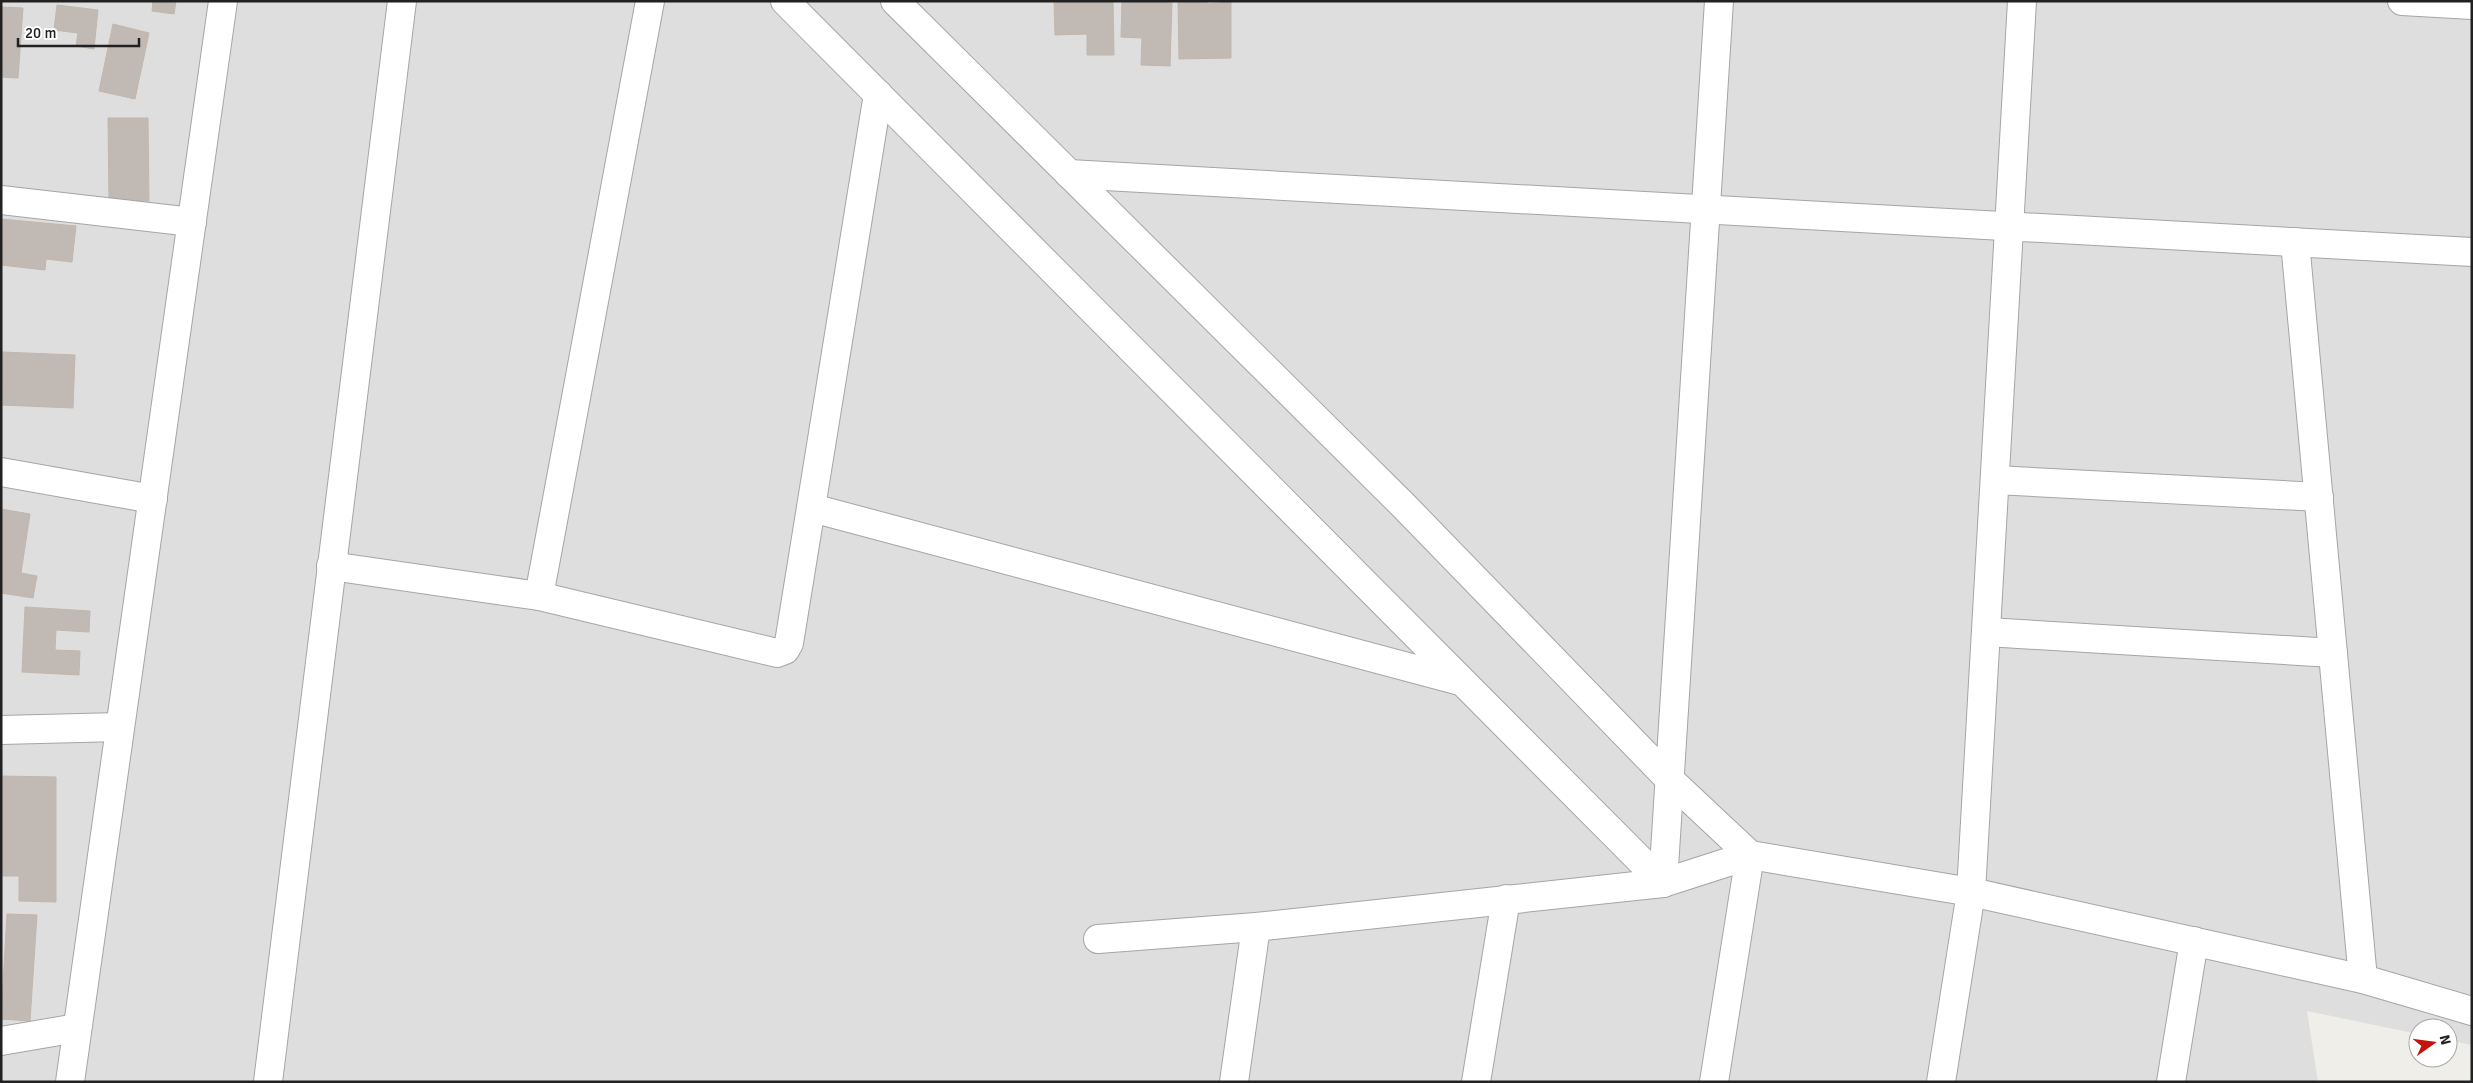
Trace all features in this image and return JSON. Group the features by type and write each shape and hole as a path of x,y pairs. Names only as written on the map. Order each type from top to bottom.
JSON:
{"street":[{"path":"70,1082 223,1"},
{"path":"268,1082 402,1"},
{"path":"539,596 650,1"},
{"path":"785,1 1663,883"},
{"path":"895,1 1406,508 1670,780 1750,854"},
{"path":"1663,883 1719,1"},
{"path":"1941,1082 1971,892 2022,1"},
{"path":"2402,1 2472,5"},
{"path":"331,566 539,596 777,653 785,650 789,643 812,508 878,94"},
{"path":"1069,174 2472,252"},
{"path":"1,200 192,222"},
{"path":"2295,242 2363,979"},
{"path":"1,472 153,499"},
{"path":"1995,480 2319,497"},
{"path":"812,508 1462,681"},
{"path":"1987,632 2333,653"},
{"path":"1,730 120,727"},
{"path":"1714,1082 1750,854"},
{"path":"1098,939 1256,927 1663,883 1750,854 1971,892 2363,979 2472,1011"},
{"path":"1476,1082 1506,899"},
{"path":"1234,1082 1256,927"},
{"path":"2171,1082 2194,942"},
{"path":"1,1041 77,1028"}],"shaded area":[{"path":"1,1 2472,1 2472,1045 2458,1042 2458,1018 2408,1018 2408,1032 2307,1011 2318,1082 1,1082"}],"building":[{"path":"153,1 176,1 174,14 152,11"},
{"path":"1054,1 1113,1 1114,55 1087,55 1087,34 1055,35"},
{"path":"1122,1 1172,3 1170,66 1141,65 1142,38 1121,37"},
{"path":"1178,1 1207,1 1207,4 1231,2 1231,58 1179,59"},
{"path":"57,5 98,10 94,49 76,46 78,33 54,30"},
{"path":"1,7 23,8 18,78 1,77"},
{"path":"113,24 149,33 135,99 99,91"},
{"path":"108,118 148,118 149,201 109,201"},
{"path":"1,219 76,226 72,262 46,259 45,270 1,265"},
{"path":"2,352 75,355 73,408 1,405"},
{"path":"1,509 30,514 21,573 37,576 33,598 1,593"},
{"path":"25,607 90,611 89,632 56,630 55,650 80,651 79,675 22,672"},
{"path":"1,776 56,777 56,902 19,901 19,876 1,876"},
{"path":"7,914 37,915 30,1021 1,1019"}]}
